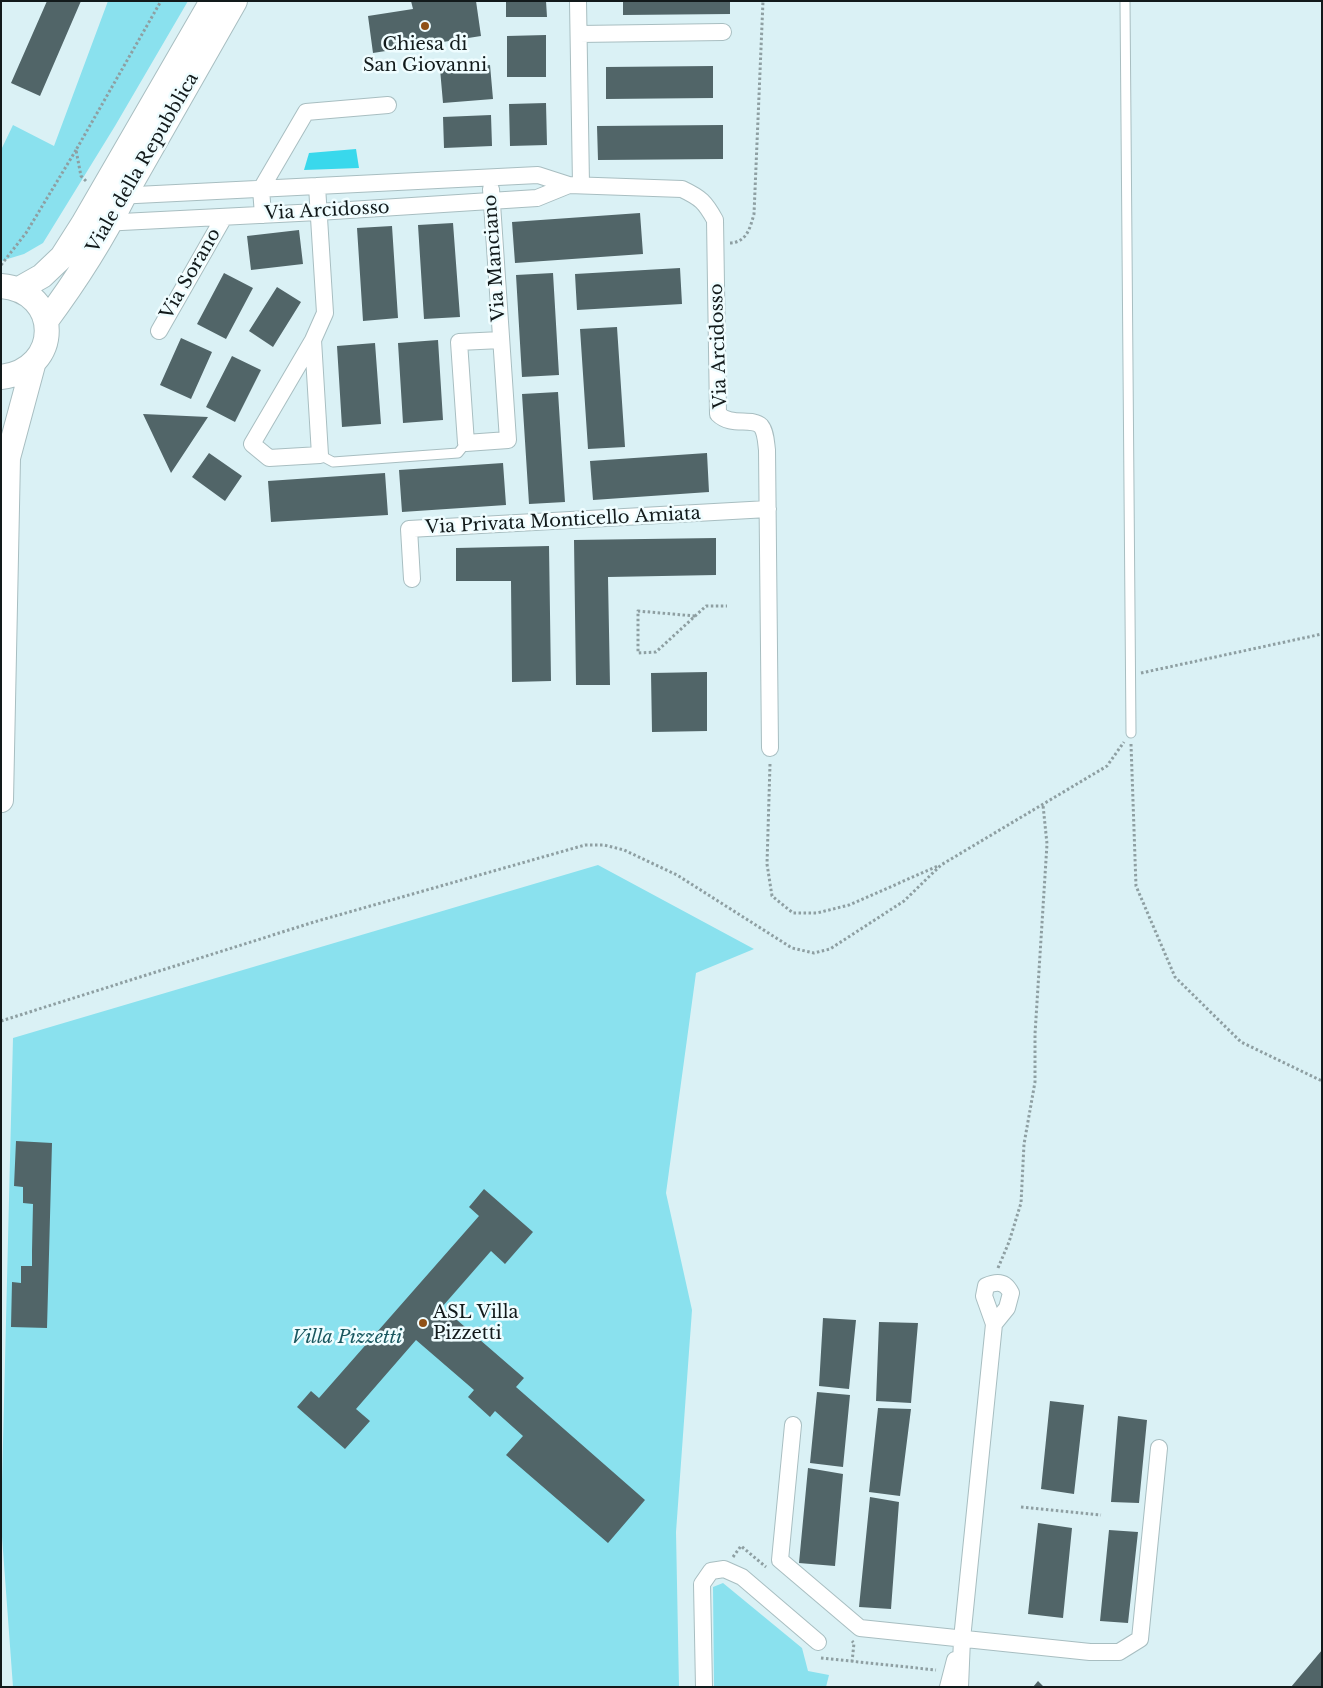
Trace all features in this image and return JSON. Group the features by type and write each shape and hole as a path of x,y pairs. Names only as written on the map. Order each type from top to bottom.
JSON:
{"main road":[{"name":"Viale della Repubblica","path":"10,287 42,276 62,257 83,224 94,191 212,1"},
{"name":"Viale della Repubblica","path":"10,287 29,294 38,303 46,321 68,292 111,223 124,196 235,1"},
{"path":"1,800 8,458 33,365 43,350 46,341 46,321"},
{"path":"1,377 13,376 33,365"},
{"path":"1,436 8,458"}],"street":[{"path":"575,185 579,34 578,1"},
{"path":"579,34 722,32"},
{"path":"262,215 261,189 306,112 388,105"},
{"name":"Via Arcidosso","path":"94,191 124,196 538,175 575,185 682,188 707,205 715,220 718,414 730,421 755,423 762,426 767,450 770,748"},
{"name":"Via Manciano","path":"490,177 508,440 466,443 459,342 501,340"},
{"name":"Via Arcidosso","path":"83,224 537,198 575,185"},
{"path":"313,340 320,455 269,458 252,444 313,340 325,313 317,186"},
{"name":"Via Sorano","path":"159,331 224,217"},
{"name":"Via Privata Monticello Amiata","path":"412,580 409,529 768,509"},
{"path":"960,1687 962,1638 994,1324 984,1296 986,1286 994,1282 1003,1283 1008,1286 1011,1298 1007,1308 994,1324"},
{"path":"793,1425 780,1560 860,1628 1090,1652 1119,1652 1140,1639 1159,1448"},
{"path":"704,1687 702,1584 711,1571 724,1569 742,1577 818,1642"},
{"path":"950,1679 962,1638"}],"lane":[{"path":"1125,1 1131,733"},
{"path":"320,455 333,462 458,453 466,443"}],"path":[{"path":"1,264 26,233 161,1"},
{"path":"716,243 735,242 743,239 750,230 754,214 763,1"},
{"path":"76,150 81,176 94,191"},
{"path":"695,616 638,611 638,653 656,652 706,606 727,606"},
{"path":"1130,675 1322,634"},
{"path":"770,748 767,864 772,896 793,913 817,913 850,905 941,865 1107,766 1131,733"},
{"path":"1131,733 1136,886 1175,976 1241,1042 1322,1081"},
{"path":"994,1282 1021,1203 1024,1144 1035,1082 1035,1034 1047,844 1043,805"},
{"path":"1,1021 314,922 567,852 585,845 604,845 624,850 677,874 792,948 814,953 830,949 873,922 904,900 941,865"},
{"path":"1022,1507 1101,1515"},
{"path":"818,1642 814,1657 950,1679"}],"green space":[{"path":"108,1 188,1 115,126 43,243 24,254 1,261 1,150 13,125 54,146"},
{"name":"Villa Pizzetti","path":"598,865 754,949 696,973 666,1193 692,1310 676,1532 679,1687 13,1687 1,1523 13,1038"},
{"path":"723,1583 802,1648 808,1671 829,1675 826,1687 714,1687 713,1587"}],"shaded area":[{"path":"356,149 359,168 304,170 309,153"}],"building":[{"path":"47,1 81,1 40,96 11,83"},
{"name":"Chiesa di San Giovanni","path":"411,1 476,1 481,36 373,53 368,16 413,9"},
{"path":"506,1 546,1 547,17 506,17"},
{"path":"623,1 730,1 730,14 623,15"},
{"path":"546,35 546,77 507,77 507,36"},
{"path":"490,65 493,99 443,103 440,69"},
{"path":"713,66 713,98 606,99 606,67"},
{"path":"546,103 547,145 510,146 509,104"},
{"path":"491,115 492,146 444,148 443,117"},
{"path":"723,125 723,159 598,160 597,126"},
{"path":"640,213 643,254 515,263 512,222"},
{"path":"453,223 460,317 424,319 418,225"},
{"path":"392,226 398,318 363,321 357,228"},
{"path":"299,230 303,264 251,270 247,236"},
{"path":"680,268 682,304 577,310 575,274"},
{"path":"224,273 253,288 226,339 197,324"},
{"path":"553,273 559,375 522,377 516,275"},
{"path":"277,287 301,302 273,347 249,331"},
{"path":"617,327 625,447 588,449 580,329"},
{"path":"181,338 212,352 191,399 160,385"},
{"path":"438,340 443,420 403,423 398,343"},
{"path":"375,343 381,424 342,427 337,346"},
{"path":"232,356 261,370 235,422 206,407"},
{"path":"558,392 565,502 529,504 522,394"},
{"path":"143,414 208,417 171,473"},
{"path":"209,453 242,476 225,501 192,477"},
{"path":"707,453 709,492 593,500 590,461"},
{"path":"503,463 506,505 402,512 399,470"},
{"path":"385,473 388,515 271,522 268,481"},
{"path":"716,538 716,575 608,577 610,685 576,685 574,540"},
{"path":"549,546 551,681 512,682 511,581 456,581 456,548"},
{"path":"707,672 707,731 652,732 651,673"},
{"path":"16,1141 52,1143 47,1328 11,1327 12,1282 21,1283 21,1266 32,1266 33,1204 23,1203 23,1187 14,1186"},
{"name":"ASL Villa Pizzetti","path":"484,1189 533,1232 505,1264 491,1251 442,1307 524,1378 516,1387 645,1500 608,1543 506,1455 523,1436 495,1411 490,1417 468,1397 474,1390 416,1340 356,1409 370,1421 345,1449 297,1407 311,1391 319,1398 479,1216 469,1207"},
{"path":"823,1318 856,1320 849,1389 819,1386"},
{"path":"879,1322 918,1323 911,1403 876,1401"},
{"path":"817,1392 850,1395 843,1467 810,1463"},
{"path":"1050,1401 1084,1405 1074,1494 1041,1489"},
{"path":"878,1408 911,1409 900,1496 869,1492"},
{"path":"1118,1416 1147,1420 1139,1503 1111,1502"},
{"path":"808,1468 843,1474 835,1566 799,1563"},
{"path":"870,1497 899,1502 891,1609 859,1607"},
{"path":"1038,1523 1072,1528 1063,1618 1028,1614"},
{"path":"1109,1530 1138,1532 1128,1623 1100,1621"},
{"path":"1322,1650 1322,1687 1291,1687"},
{"path":"1038,1681 1044,1687 1033,1687"}],"place":[{"name":"Chiesa di San Giovanni","path":"425,26"},
{"name":"ASL Villa Pizzetti","path":"423,1323"}]}
